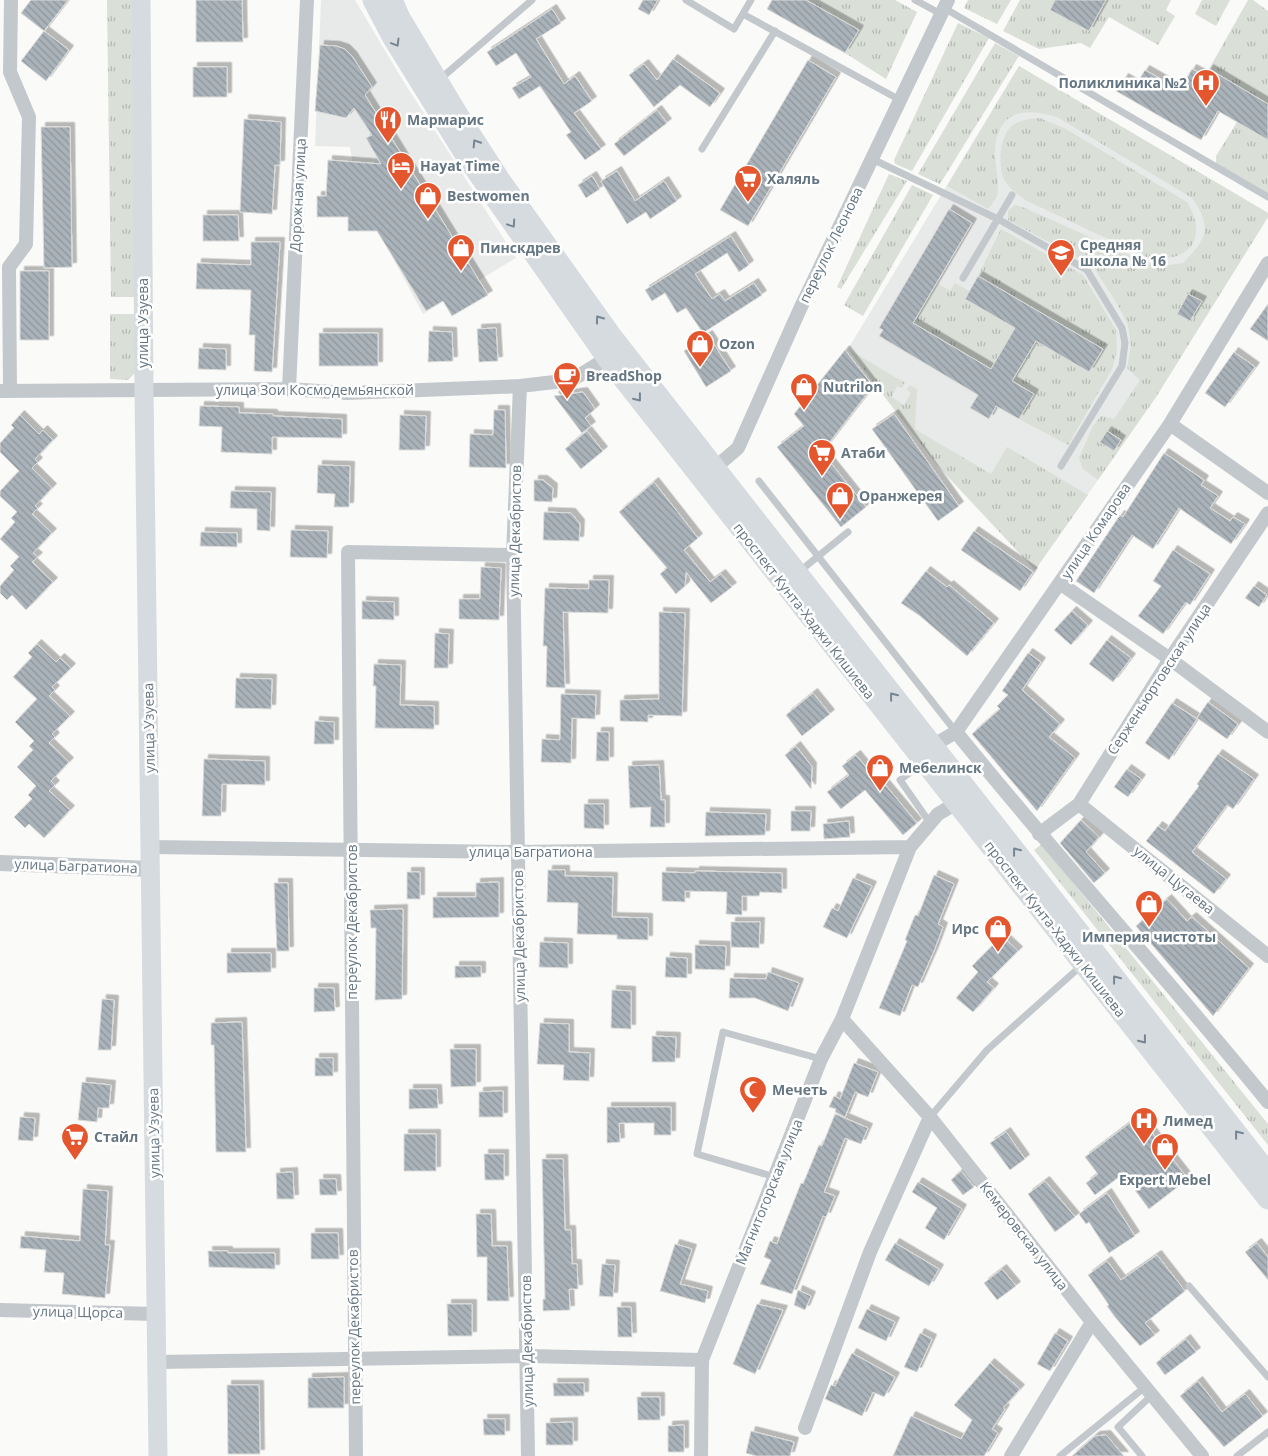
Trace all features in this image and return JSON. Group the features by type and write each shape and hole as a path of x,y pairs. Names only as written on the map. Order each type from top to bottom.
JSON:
{"main road":[{"name":"улица Узуева","path":"141,0 144,391 158,1456"},
{"name":"проспект Кунта-Хаджи Кишиева","path":"373,0 393,38 466,156 707,474 892,723 927,754 999,828 1265,1187"},
{"name":"проспект Кунта-Хаджи Кишиева","path":"392,0 438,81 500,180 614,353"},
{"name":"проспект Кунта-Хаджи Кишиева","path":"707,474 796,574 927,754 955,804 1265,1187"}],"street":[{"path":"5,391 8,267 26,244 29,117 10,72 11,0"},
{"name":"Дорожная улица","path":"289,389 307,0"},
{"name":"переулок Леонова","path":"707,474 738,448 800,309 944,7"},
{"name":"улица Комарова","path":"927,754 956,732 1061,584 1170,424 1268,264"},
{"name":"улица Зои Космодемьянской","path":"5,391 289,389 347,393 520,386 572,380 614,353"},
{"name":"улица Декабристов","path":"520,386 513,555 528,1356 528,1456"},
{"path":"1170,424 1268,493"},
{"name":"Серженьюртовская улица","path":"1039,834 1079,804 1170,659 1268,512"},
{"name":"переулок Декабристов","path":"356,1456 348,552 513,555"},
{"path":"1061,584 1170,659 1268,732"},
{"path":"956,732 1039,834 1188,1005 1268,1102"},
{"path":"955,804 999,828"},
{"name":"Магнитогорская улица","path":"701,1456 702,1360 821,1059 842,1019 910,847 938,814 955,804"},
{"name":"улица Цугаева","path":"1079,804 1268,956"},
{"name":"улица Багратиона","path":"151,848 518,852 910,847"},
{"name":"улица Багратиона","path":"0,863 151,869"},
{"name":"Кемеровская улица","path":"842,1019 930,1117 1092,1322 1202,1456"},
{"path":"806,1428 870,1252 930,1117"},
{"name":"улица Щорса","path":"0,1310 156,1314"},
{"path":"1011,1456 1092,1322"},
{"path":"157,1362 528,1356 702,1360"}],"lane":[{"path":"438,81 532,0"},
{"path":"686,0 734,29 751,0"},
{"path":"915,0 944,7 1268,197"},
{"path":"743,14 900,100"},
{"path":"702,149 775,31"},
{"path":"872,159 998,219 1086,270 1122,328 1125,343 1122,366 1061,466"},
{"path":"963,278 1012,195"},
{"path":"759,481 956,732"},
{"path":"796,574 848,532"},
{"path":"927,754 900,780 930,823"},
{"path":"930,1117 987,1050 1083,964"},
{"path":"775,1177 697,1154 724,1032 821,1059"},
{"path":"1189,1286 1268,1377"},
{"path":"1060,1456 1148,1391"},
{"path":"1142,1456 1118,1427 1148,1391"},
{"path":"1237,1456 1268,1432"}],"shaded area":[{"path":"321,0 355,0 402,79 516,258 423,314 357,191 350,147 315,146"},
{"name":"Средняя школа № 16","path":"1019,66 1268,213 1268,217 1156,397 1035,570 937,465 848,349"}],"green space":[{"path":"107,0 137,0 141,297 111,297"},
{"path":"806,0 895,0 917,12 886,79 845,53 858,30"},
{"path":"968,0 1011,0 997,24 964,8"},
{"path":"1020,0 1171,0 1166,10 1175,16 1158,45 1109,17 1090,48 1081,43 1039,49 1003,31"},
{"path":"1202,0 1230,0 1216,26 1195,14"},
{"path":"1248,0 1253,0 1268,11 1268,104 1209,69"},
{"path":"958,23 989,38 912,171 895,164 894,160"},
{"path":"995,43 1019,56 940,184 918,174"},
{"path":"1019,66 1268,213 1268,217 1156,397 1098,480 1083,469 1079,458 1093,426 1101,416 1114,419 1140,380 1127,368 1131,345 1128,325 1093,266 1008,220 1008,211 1015,205 1025,208 1156,267 1183,263 1202,239 1205,225 1199,208 1192,198 1057,117 1033,112 1014,115 1000,129 995,153 998,191 996,198 988,209 947,186"},
{"path":"1040,118 1066,129 1187,202 1196,226 1196,236 1186,251 1165,259 1151,259 1025,200 1016,193 1005,181 1001,171 1001,149 1005,135 1016,123 1023,120"},
{"path":"1237,122 1266,139 1268,137 1268,194 1216,163 1216,156"},
{"path":"889,174 907,181 841,289 837,287"},
{"path":"912,185 933,195 863,316 844,305"},
{"path":"1001,229 1083,275 1116,330 1117,351 1112,369 1068,445 1019,419 1033,394 1012,381 1036,341 1102,349 978,276"},
{"path":"937,283 950,291 955,283 969,291 965,299 1015,328 991,369 913,323"},
{"path":"110,314 140,314 139,369 128,380 110,379"},
{"path":"848,349 905,383 902,388 897,386 892,397 904,405 911,393 907,390 909,385 917,389 915,429 991,474 1007,447 1088,495 1035,570 937,465"},
{"path":"1042,844 1268,1124 1268,1145 1034,850"}],"building":[{"path":"31,0 68,0 44,31 21,13"},
{"path":"196,0 242,0 243,42 196,42"},
{"path":"643,0 658,0 649,15 638,9"},
{"path":"772,0 806,0 859,30 845,53 767,9"},
{"path":"1055,0 1106,0 1089,31 1050,10"},
{"path":"552,9 561,23 536,39 564,84 575,76 592,101 574,113 601,149 585,160 566,135 571,132 540,86 519,99 512,88 531,77 516,53 496,66 487,52"},
{"path":"44,31 69,50 46,81 21,61"},
{"path":"320,45 336,46 345,49 352,56 372,87 365,95 488,295 452,316 443,301 426,311 377,231 348,231 348,217 317,217 317,196 326,196 328,160 381,164 366,138 372,135 354,108 346,118 315,111"},
{"path":"673,59 720,93 710,107 680,85 654,107 629,75 644,64 657,80"},
{"path":"808,60 836,77 748,226 720,210"},
{"path":"193,67 227,67 227,97 193,97"},
{"name":"Поликлиника №2","path":"1192,69 1205,76 1209,69 1268,104 1268,140 1218,111 1201,140 1116,91 1124,78 1136,85 1145,70 1180,90"},
{"path":"657,110 667,123 624,156 614,144"},
{"path":"244,119 281,122 280,165 275,165 272,214 240,212"},
{"path":"41,127 70,127 72,267 44,268"},
{"path":"617,171 635,201 664,181 677,201 650,219 646,212 627,224 601,181"},
{"path":"592,176 600,189 586,198 578,185"},
{"path":"949,209 972,223 913,323 991,369 1015,328 965,299 978,276 1103,349 1089,372 1036,341 1012,381 1034,394 1019,419 996,406 989,419 970,408 978,395 879,336 883,330 879,328"},
{"path":"203,215 238,215 239,241 203,241"},
{"path":"731,236 749,265 739,272 727,253 695,274 712,299 720,294 725,301 754,283 762,295 703,333 686,308 677,313 665,293 652,301 645,290"},
{"path":"251,242 280,242 272,372 254,371 255,335 249,335 251,290 196,289 197,263 251,265"},
{"path":"20,271 49,271 49,340 20,340"},
{"path":"1188,294 1202,301 1190,321 1177,314"},
{"path":"1268,304 1268,341 1250,329"},
{"path":"496,328 498,361 479,362 477,329"},
{"path":"429,331 452,332 453,361 428,362"},
{"path":"319,333 378,333 378,366 319,366"},
{"path":"708,335 731,371 706,387 684,351"},
{"path":"199,348 226,349 226,370 198,369"},
{"path":"845,350 873,386 822,452 866,507 841,527 777,447 804,426 794,414"},
{"path":"1234,352 1255,367 1225,407 1205,393"},
{"path":"583,392 595,409 585,418 591,426 582,433 554,396"},
{"path":"200,406 239,407 239,413 342,419 342,438 272,437 272,454 221,452 222,427 199,426"},
{"path":"494,410 505,410 506,468 469,467 470,434 493,435"},
{"path":"894,414 959,506 938,521 872,429"},
{"path":"20,415 39,434 43,430 53,440 35,459 38,462 32,468 52,488 35,506 38,508 32,514 52,533 33,553 38,557 32,562 53,582 26,610 12,595 7,600 0,593 0,586 14,570 10,566 19,557 0,539 15,522 11,518 17,512 0,496 0,491 19,471 0,452 0,443 14,428 11,425"},
{"path":"400,415 426,416 425,450 399,450"},
{"path":"587,431 603,451 581,469 565,449"},
{"path":"1107,431 1121,440 1114,451 1100,442"},
{"path":"1164,453 1204,480 1201,485 1218,496 1210,508 1230,521 1233,517 1245,524 1231,544 1179,508 1153,549 1132,535 1094,593 1076,581 1120,515 1123,517"},
{"path":"318,465 350,466 349,507 334,507 335,494 317,493"},
{"path":"534,480 543,480 553,488 552,502 534,501"},
{"path":"654,482 698,538 684,550 710,582 721,574 732,587 711,603 686,572 685,586 676,594 660,574 667,568 619,512"},
{"path":"231,491 271,492 270,531 257,530 257,509 230,508"},
{"path":"544,512 571,513 580,524 579,541 543,540"},
{"path":"291,530 328,531 327,558 290,557"},
{"path":"974,531 1033,572 1020,591 961,550"},
{"path":"201,532 237,533 237,547 200,546"},
{"path":"1173,550 1210,574 1190,605 1186,602 1163,634 1138,616 1161,586 1153,581"},
{"path":"481,567 501,568 499,620 459,619 459,599 480,599"},
{"path":"926,571 947,587 949,585 994,623 967,656 920,616 901,603"},
{"path":"589,580 609,580 608,613 563,612 565,688 546,687 547,646 543,646 545,588 589,589"},
{"path":"1254,586 1267,595 1259,607 1245,598"},
{"path":"362,601 394,602 394,620 362,619"},
{"path":"1072,611 1088,625 1071,645 1054,630"},
{"path":"659,612 685,613 682,716 648,715 648,722 620,721 620,700 659,699"},
{"path":"435,633 449,634 448,668 434,668"},
{"path":"1107,640 1131,658 1113,682 1089,664"},
{"path":"37,644 56,662 60,658 71,668 52,687 55,690 49,696 70,716 52,734 55,737 49,743 69,762 51,781 55,785 49,791 70,810 44,838 29,824 25,828 14,817 32,799 28,795 36,786 17,767 33,750 29,746 34,741 15,722 37,699 13,677 32,657 28,653"},
{"path":"1028,653 1041,662 1022,690 1060,724 1049,737 1075,758 1037,811 972,734 1000,709 997,706 1008,695 1002,691"},
{"path":"374,664 401,665 400,705 434,706 434,729 375,728 376,686 373,686"},
{"path":"236,678 272,679 271,709 235,708"},
{"path":"813,693 830,714 802,736 786,715"},
{"path":"561,694 596,695 595,719 572,718 571,763 541,762 542,739 560,740"},
{"path":"1208,702 1238,724 1227,739 1197,718"},
{"path":"1172,703 1197,719 1169,760 1145,743"},
{"path":"315,721 334,722 334,744 314,744"},
{"path":"597,732 609,732 609,761 596,761"},
{"path":"796,746 812,767 811,789 785,755"},
{"path":"1218,754 1254,779 1233,809 1227,805 1192,852 1226,879 1214,894 1146,841 1158,826 1165,831 1199,786 1197,784"},
{"path":"856,755 879,783 882,781 917,823 903,835 865,790 841,809 827,792 849,775 842,766"},
{"path":"204,759 265,761 265,785 222,784 221,816 202,816"},
{"path":"659,765 661,800 665,800 665,827 650,827 651,807 630,808 628,766"},
{"path":"1127,769 1141,779 1128,797 1114,787"},
{"path":"584,804 604,804 604,829 584,828"},
{"path":"791,811 811,811 810,831 791,831"},
{"path":"706,812 766,814 765,835 705,836"},
{"path":"1081,820 1099,837 1086,852 1105,873 1094,883 1060,843"},
{"path":"849,821 850,837 824,839 823,824"},
{"path":"548,870 565,870 565,876 613,877 612,917 648,918 648,940 617,939 617,935 577,934 578,903 547,902"},
{"path":"695,871 782,873 782,893 760,892 759,896 742,896 742,915 726,914 727,892 685,891 685,902 662,901 662,872 695,873"},
{"path":"407,872 420,872 420,899 407,899"},
{"path":"934,875 954,884 938,924 943,927 934,951 918,987 912,985 900,1016 879,1008 907,941 905,940 915,915 918,916"},
{"path":"853,878 872,886 847,938 823,927 832,908 838,911"},
{"path":"499,882 499,917 433,918 433,897 476,897 476,883"},
{"path":"274,883 288,883 289,951 277,951"},
{"path":"1167,899 1187,921 1192,917 1249,968 1213,1016 1136,926"},
{"path":"403,909 402,999 375,1000 376,928 371,928 370,910"},
{"path":"731,922 760,922 759,948 731,947"},
{"path":"1002,936 1018,951 987,982 994,988 973,1012 956,998 978,972 972,966"},
{"path":"540,942 568,943 568,968 539,967"},
{"path":"695,945 726,946 725,970 695,969"},
{"path":"227,953 271,953 271,972 227,973"},
{"path":"666,957 687,958 687,978 665,977"},
{"path":"455,966 481,966 481,977 455,978"},
{"path":"768,972 799,983 788,1011 755,998 729,998 730,978 766,979"},
{"path":"314,988 334,988 335,1011 314,1012"},
{"path":"612,990 631,991 631,1029 611,1028"},
{"path":"102,999 114,1000 111,1050 98,1050"},
{"path":"242,1022 246,1152 216,1152 214,1045 211,1045 211,1023"},
{"path":"540,1023 569,1024 569,1052 590,1053 589,1081 563,1080 564,1065 537,1064"},
{"path":"652,1036 676,1037 675,1062 652,1062"},
{"path":"450,1049 476,1049 476,1086 451,1087"},
{"path":"315,1058 333,1058 333,1076 315,1076"},
{"path":"854,1063 878,1072 868,1097 855,1092 845,1117 835,1112 836,1109 829,1107 834,1096 840,1099"},
{"path":"82,1082 111,1085 109,1108 98,1108 97,1122 78,1120"},
{"path":"409,1089 437,1089 438,1108 409,1109"},
{"path":"503,1091 503,1117 479,1117 479,1092"},
{"path":"607,1107 671,1107 671,1135 654,1135 654,1123 619,1123 620,1142 607,1143"},
{"path":"835,1114 868,1128 861,1144 845,1138 824,1192 835,1196 826,1217 823,1216 792,1294 760,1284 771,1260 764,1257 770,1241 777,1244 801,1183 803,1184 819,1145 822,1146"},
{"path":"1139,1116 1188,1179 1149,1209 1123,1174 1095,1195 1086,1183 1098,1174 1085,1157"},
{"path":"20,1117 35,1118 33,1141 18,1140"},
{"path":"1006,1132 1025,1159 1010,1170 990,1143"},
{"path":"404,1134 436,1134 436,1171 404,1171"},
{"path":"484,1154 504,1154 504,1180 485,1180"},
{"path":"542,1159 563,1159 565,1230 571,1230 572,1264 577,1264 578,1289 569,1289 570,1310 543,1311 543,1299 545,1299"},
{"path":"961,1171 974,1187 963,1195 951,1180"},
{"path":"293,1172 294,1199 277,1199 276,1173"},
{"path":"319,1179 336,1179 337,1195 320,1195"},
{"path":"1045,1181 1075,1217 1055,1232 1028,1194"},
{"path":"918,1182 962,1209 944,1240 925,1228 937,1208 912,1192"},
{"path":"83,1189 108,1191 105,1245 110,1245 105,1298 62,1294 64,1273 44,1272 46,1250 20,1248 21,1236 80,1241"},
{"path":"1107,1193 1135,1236 1109,1253 1089,1222 1086,1224 1079,1214"},
{"path":"476,1214 491,1214 492,1246 507,1246 509,1301 487,1301 487,1257 477,1257"},
{"path":"311,1233 338,1233 339,1259 311,1259"},
{"path":"895,1243 939,1269 929,1286 885,1260"},
{"path":"1257,1243 1268,1257 1268,1280 1245,1252"},
{"path":"675,1244 692,1249 680,1284 708,1291 705,1303 660,1291"},
{"path":"208,1251 275,1253 275,1269 209,1267"},
{"path":"1157,1255 1185,1291 1145,1323 1155,1335 1140,1346 1115,1317 1088,1275 1107,1261 1121,1280"},
{"path":"602,1264 615,1265 613,1297 599,1296"},
{"path":"1002,1269 1016,1286 997,1300 984,1283"},
{"path":"798,1290 811,1296 805,1310 794,1305"},
{"path":"447,1304 472,1304 472,1336 448,1336"},
{"path":"757,1304 783,1310 755,1374 733,1364"},
{"path":"617,1307 631,1307 632,1337 618,1337"},
{"path":"867,1309 895,1322 886,1341 858,1328"},
{"path":"920,1333 932,1339 917,1372 904,1367"},
{"path":"1055,1333 1068,1341 1050,1371 1037,1364"},
{"path":"1186,1339 1196,1352 1165,1375 1156,1363"},
{"path":"852,1353 895,1377 884,1397 873,1392 862,1416 825,1399 831,1385 835,1386"},
{"path":"990,1363 1020,1389 1003,1408 1005,1409 992,1429 998,1433 984,1456 893,1456 911,1416 961,1439 972,1420 954,1405"},
{"path":"344,1377 344,1408 308,1408 308,1378"},
{"path":"1198,1381 1222,1412 1245,1394 1263,1416 1224,1447 1180,1396"},
{"path":"553,1383 584,1383 584,1396 554,1396"},
{"path":"227,1385 259,1385 260,1454 228,1454"},
{"path":"637,1397 660,1397 660,1420 638,1420"},
{"path":"483,1419 505,1419 505,1435 484,1435"},
{"path":"573,1422 573,1445 546,1445 546,1423"},
{"path":"684,1425 684,1452 668,1452 668,1426"},
{"path":"751,1431 794,1442 790,1456 756,1456 746,1453"},
{"path":"1106,1435 1124,1456 1072,1456 1095,1436"}],"place":[{"name":"Поликлиника №2","path":"1206,107"},
{"name":"Мармарис","path":"388,144"},
{"name":"Hayat Time","path":"401,190"},
{"name":"Халяль","path":"748,203"},
{"name":"Bestwomen","path":"428,220"},
{"name":"Пинскдрев","path":"461,272"},
{"name":"Средняя школа № 16","path":"1061,277"},
{"name":"Ozon","path":"700,368"},
{"name":"BreadShop","path":"567,400"},
{"name":"Nutrilon","path":"804,411"},
{"name":"Атаби","path":"822,477"},
{"name":"Оранжерея","path":"840,520"},
{"name":"Мебелинск","path":"880,792"},
{"name":"Империя чистоты","path":"1149,928"},
{"name":"Ирс","path":"998,953"},
{"name":"Мечеть","path":"753,1114"},
{"name":"Лимед","path":"1144,1145"},
{"name":"Стайл","path":"75,1161"},
{"name":"Expert Mebel","path":"1165,1171"}]}
